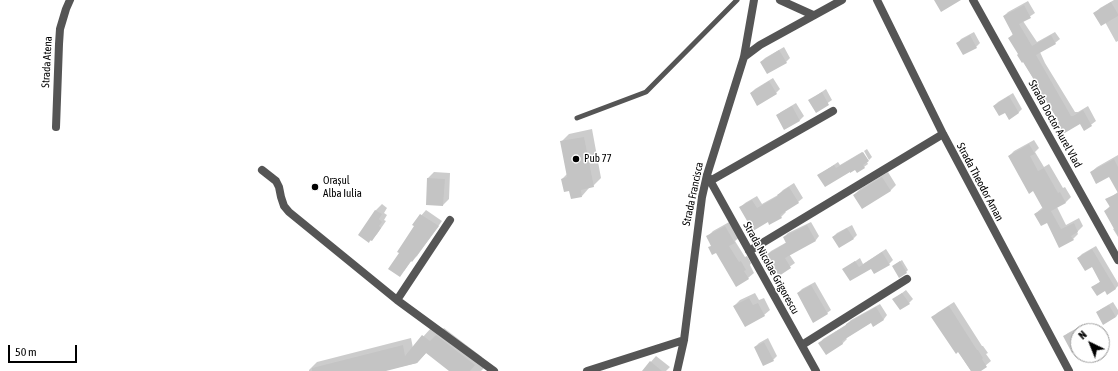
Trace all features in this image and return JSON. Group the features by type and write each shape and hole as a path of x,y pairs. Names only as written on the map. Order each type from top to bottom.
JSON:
{"street":[{"name":"Strada Atena","path":"56,127 60,29 70,0"},
{"name":"Strada Francisca","path":"679,368 684,340 698,215 744,57 754,0"},
{"path":"780,0 813,15"},
{"path":"744,57 760,45 842,0"},
{"name":"Strada Theodor Aman","path":"877,0 943,134 1069,371"},
{"name":"Strada Doctor Aurel Vlad","path":"973,0 1118,260"},
{"path":"708,178 833,111"},
{"path":"749,251 943,134"},
{"path":"262,170 276,181 279,186 284,206 289,212 397,300 494,371"},
{"name":"Strada Nicolae Grigorescu","path":"708,178 816,371"},
{"path":"397,300 450,220"},
{"path":"802,345 907,279"},
{"path":"586,371 684,340"}],"lane":[{"path":"578,118 646,92 738,0"}],"building":[{"path":"934,0 961,0 941,12"},
{"path":"1111,2 1118,16 1101,26 1093,13"},
{"path":"1024,5 1031,18 1019,24 1032,46 1051,35 1056,44 1036,55 1071,116 1083,110 1092,126 1084,131 1080,124 1063,134 1057,123 1059,122 1037,89 1039,88 1017,55 1018,54 1008,38 1013,35 1003,16"},
{"path":"970,35 977,48 963,55 956,43"},
{"path":"779,50 787,63 767,74 760,62"},
{"path":"769,81 777,94 757,106 750,93"},
{"path":"822,92 829,105 816,113 808,100"},
{"path":"1009,96 1019,113 1009,120 1005,113 999,116 993,106"},
{"path":"792,106 800,121 784,130 776,115"},
{"name":"Pub 77","path":"584,137 594,187 581,190 582,197 571,199 569,191 564,192 561,179 567,177 560,141"},
{"path":"1029,144 1035,154 1030,156 1038,171 1044,168 1058,193 1060,192 1066,203 1051,211 1061,229 1074,223 1078,232 1071,236 1074,240 1059,248 1047,223 1041,226 1034,214 1043,209 1033,191 1029,194 1008,156"},
{"path":"863,152 869,161 863,165 865,168 857,173 855,170 850,172 825,187 817,175 834,165 836,168"},
{"path":"1114,159 1118,167 1118,193 1109,177 1096,184 1090,172"},
{"path":"882,177 891,191 862,209 853,195"},
{"path":"427,178 445,179 443,206 426,205"},
{"path":"789,187 799,203 780,215 782,218 769,225 768,222 753,231 739,207 752,200 757,208 778,196 777,195"},
{"path":"1118,193 1118,236 1104,211 1110,207 1105,199"},
{"path":"375,210 382,214 379,219 382,222 379,226 381,228 369,243 358,235"},
{"path":"420,214 439,226 400,277 388,269 399,253 397,252"},
{"path":"807,225 816,241 785,258 791,268 779,276 766,255 786,243 783,237"},
{"path":"725,226 735,243 729,246 739,262 741,261 746,270 744,271 749,279 736,287 716,253 712,255 708,247 711,246 706,236"},
{"path":"847,228 854,239 839,248 832,237"},
{"path":"1092,249 1116,289 1107,295 1105,291 1097,296 1091,287 1100,282 1092,267 1085,271 1077,258"},
{"path":"882,252 890,265 874,274 871,269 850,281 842,269 855,261 859,267"},
{"path":"900,261 907,273 899,278 892,266"},
{"path":"811,285 828,314 813,323 797,293"},
{"path":"902,293 910,304 900,310 892,299"},
{"path":"749,298 753,305 758,303 765,316 745,327 733,306"},
{"path":"1109,305 1116,317 1106,323 1102,323 1096,312"},
{"path":"949,306 983,358 982,359 987,367 981,371 971,371 958,352 956,354 931,317"},
{"path":"876,307 884,320 873,327 871,323 842,341 843,344 826,355 818,343 846,324"},
{"path":"1070,332 1070,349 1063,336"},
{"path":"422,335 430,341 436,335 475,365 470,371 449,371 426,353 417,363 386,371 312,371 312,368 403,345 405,356"},
{"path":"764,342 774,361 763,366 754,347"},
{"path":"650,361 662,371 642,371"}],"place":[{"name":"Pub 77","path":"576,159"},
{"name":"Orașul Alba Iulia","path":"315,187"}]}
